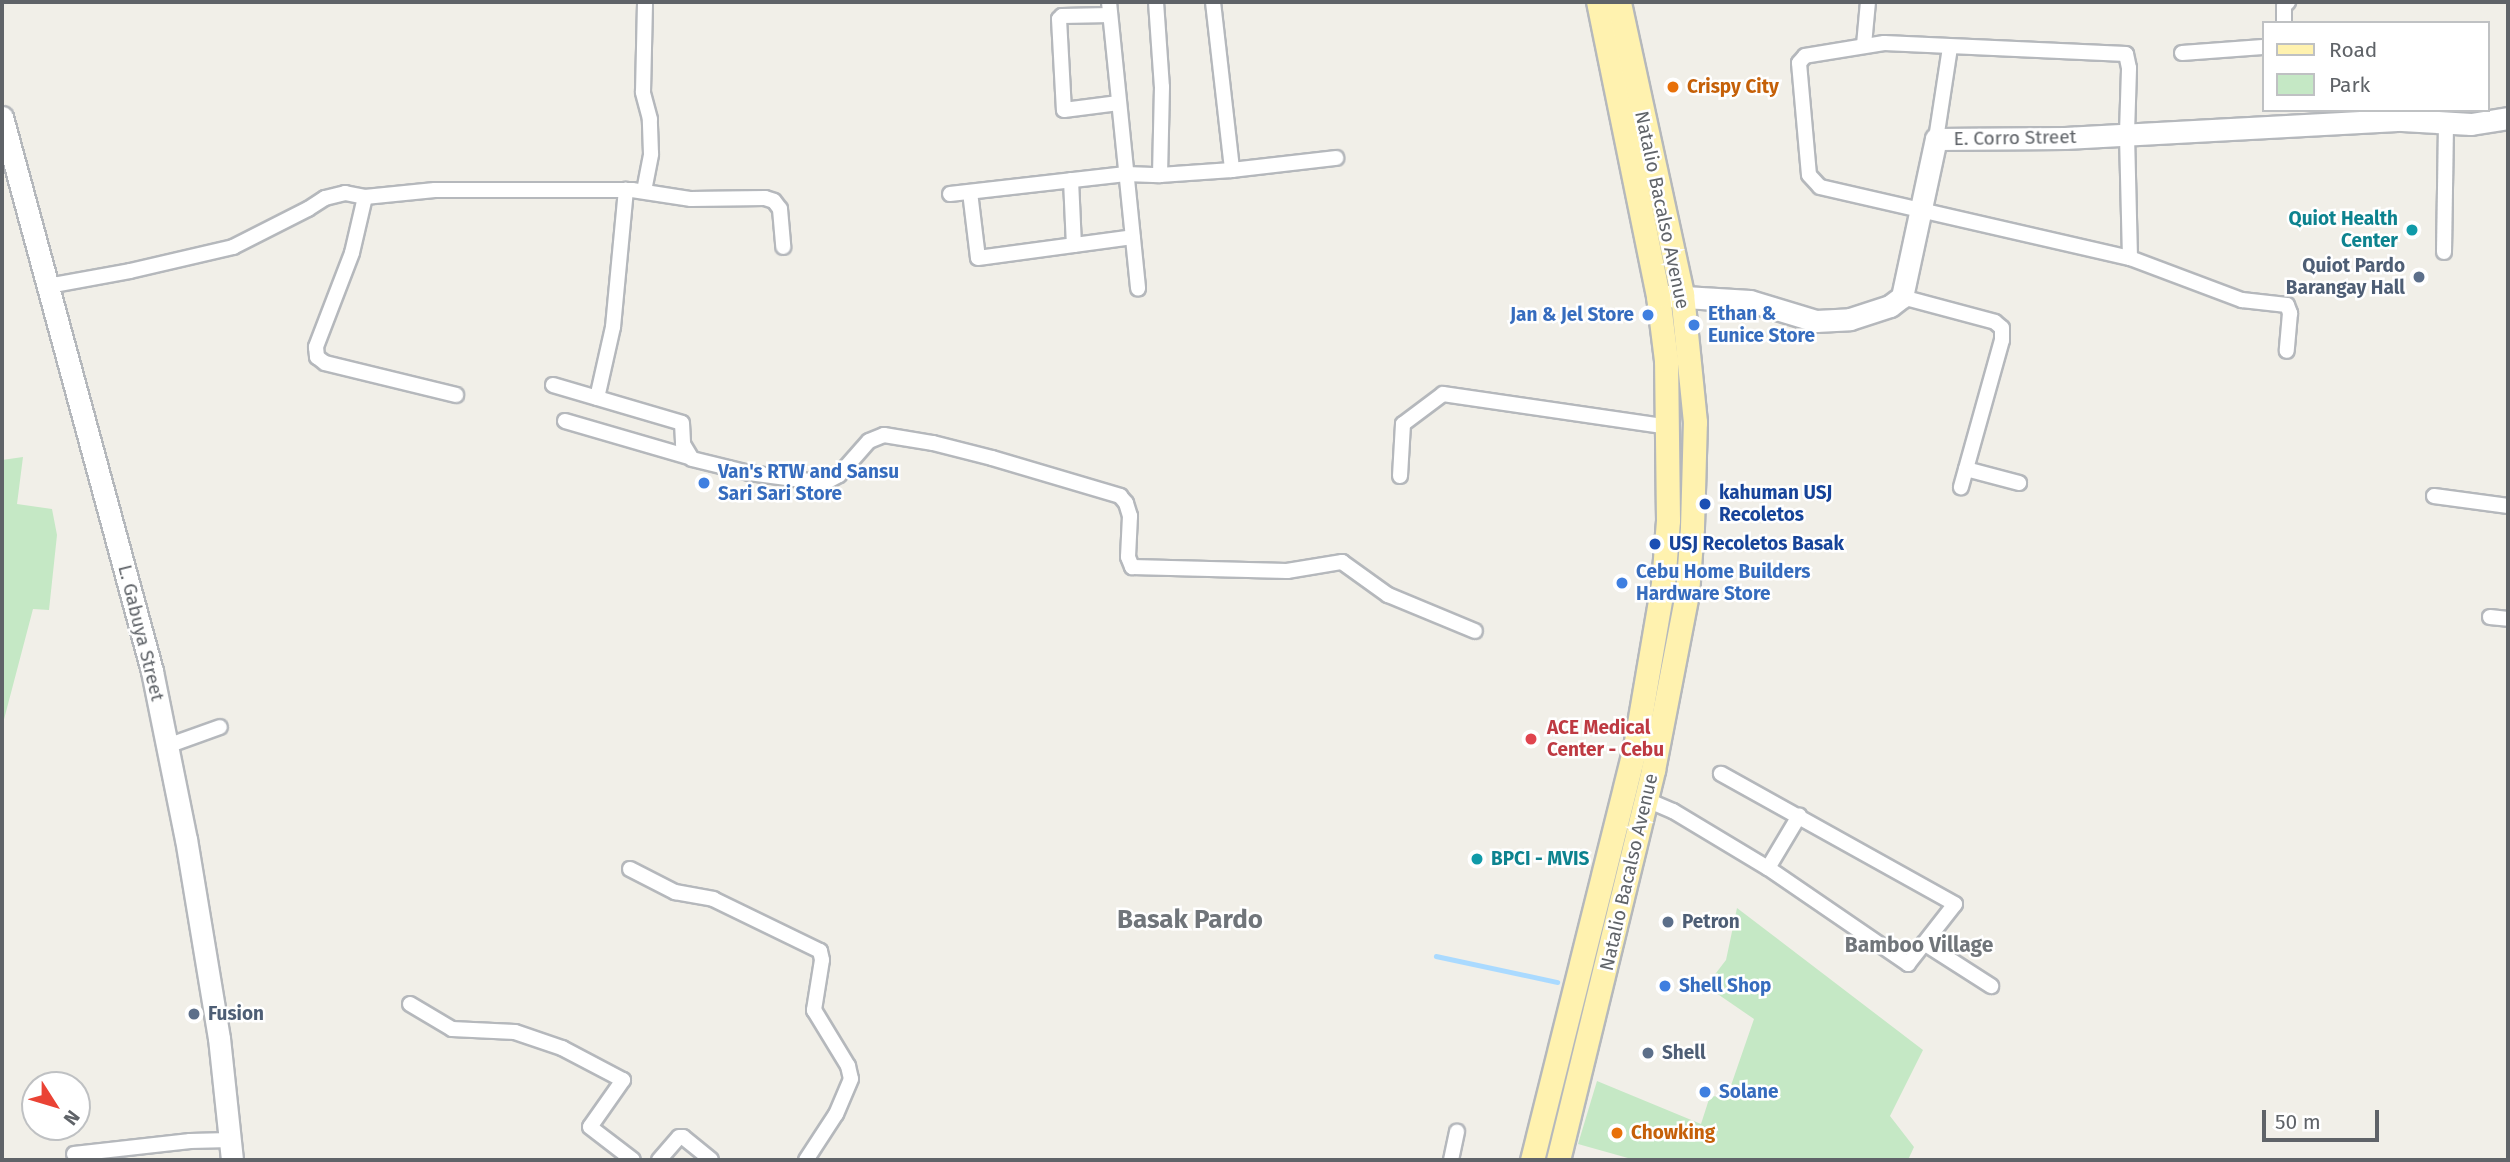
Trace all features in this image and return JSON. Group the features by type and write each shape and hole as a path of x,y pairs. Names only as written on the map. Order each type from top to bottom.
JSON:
{"main road":[{"name":"Natalio Bacalso Avenue","path":"1532,1160 1634,747 1663,584 1668,520 1666,359 1658,296 1598,2"},
{"name":"Natalio Bacalso Avenue","path":"1558,1160 1647,800 1686,594 1692,527 1695,422 1682,295 1619,2"}],"street":[{"path":"644,191 651,154 650,119 643,92 645,2"},
{"path":"1156,2 1162,87 1160,175"},
{"path":"1213,2 1232,170"},
{"path":"1864,45 1868,2"},
{"path":"2284,21 2284,6 2288,2"},
{"path":"1119,103 1064,110 1059,19 1062,16 1110,8 1138,289"},
{"path":"2130,258 2127,133 2129,68 2126,54 1864,45 1805,56 1799,63 1809,175 1820,187 2130,258 2242,300 2287,305 2290,321 2287,351"},
{"path":"2182,53 2262,47"},
{"path":"1936,139 1950,48"},
{"name":"L. Gabuya Street","path":"2,117 152,671 219,1038 231,1150"},
{"name":"E. Corro Street","path":"1902,297 1923,210 1936,139 2065,138 2402,120 2471,124 2508,118"},
{"path":"2444,252 2446,122"},
{"path":"950,194 1126,174 1160,175 1232,170 1336,158"},
{"path":"1071,180 1074,245"},
{"path":"48,286 130,271 233,247 324,198 345,193 365,197 435,190 626,190 691,199 765,198 774,201 780,209 783,247"},
{"path":"597,398 613,327 626,190"},
{"path":"970,192 978,258 1133,237"},
{"path":"365,197 352,253 316,347 317,357 325,363 456,395"},
{"path":"1658,296 1682,295 1750,301 1816,321 1850,319 1890,306 1902,297 1995,322 2002,328 2002,340 1961,487"},
{"path":"553,385 682,423 683,444 689,457"},
{"path":"1400,476 1404,424 1443,394 1668,427"},
{"path":"565,421 689,457 695,462 749,473 824,483 839,475 869,441 884,435 933,443 1119,496 1126,503 1130,516 1128,557 1132,567 1287,571 1342,562 1388,594 1475,631"},
{"path":"1966,469 2019,483"},
{"path":"2434,496 2508,506"},
{"path":"2490,617 2508,619"},
{"path":"167,746 220,727"},
{"path":"1647,800 1673,811 1768,868 1908,964 1955,904 1721,774"},
{"path":"1768,868 1799,816"},
{"path":"630,869 675,892 713,899 820,951 822,960 814,1010 848,1066 851,1079 836,1114 806,1160"},
{"path":"1924,943 1992,986"},
{"path":"410,1004 452,1029 514,1032 562,1048 623,1080 590,1127 633,1160"},
{"path":"1451,1160 1457,1132"},
{"path":"659,1160 679,1137 683,1137 711,1160"},
{"path":"74,1154 190,1141 231,1150"}],"green space":[{"path":"23,457 17,504 52,509 57,535 49,610 33,609 2,727 2,460"},
{"path":"1737,908 1923,1050 1890,1116 1914,1147 1908,1160 1635,1160 1578,1144 1597,1081 1701,1124 1710,1096 1727,1097 1754,1019 1706,986 1726,960"}],"waterway":[{"path":"1436,956 1557,982"}],"place":[{"name":"Crispy City","path":"1673,87"},
{"name":"Quiot Health Center","path":"2412,230"},
{"name":"Quiot Pardo Barangay Hall","path":"2419,277"},
{"name":"Jan & Jel Store","path":"1648,315"},
{"name":"Ethan & Eunice Store","path":"1694,325"},
{"name":"Van's RTW and Sansu Sari Sari Store","path":"704,483"},
{"name":"kahuman USJ Recoletos","path":"1705,504"},
{"name":"USJ Recoletos Basak","path":"1655,544"},
{"name":"Cebu Home Builders Hardware Store","path":"1622,583"},
{"name":"ACE Medical Center - Cebu","path":"1531,739"},
{"name":"BPCI - MVIS","path":"1477,859"},
{"name":"Petron","path":"1668,922"},
{"name":"Shell Shop","path":"1665,986"},
{"name":"Fusion","path":"194,1014"},
{"name":"Shell","path":"1648,1053"},
{"name":"Solane","path":"1705,1092"},
{"name":"Chowking","path":"1617,1133"}],"district":[{"name":"Basak Pardo","path":"1190,920"},
{"name":"Bamboo Village","path":"1919,945"}]}
